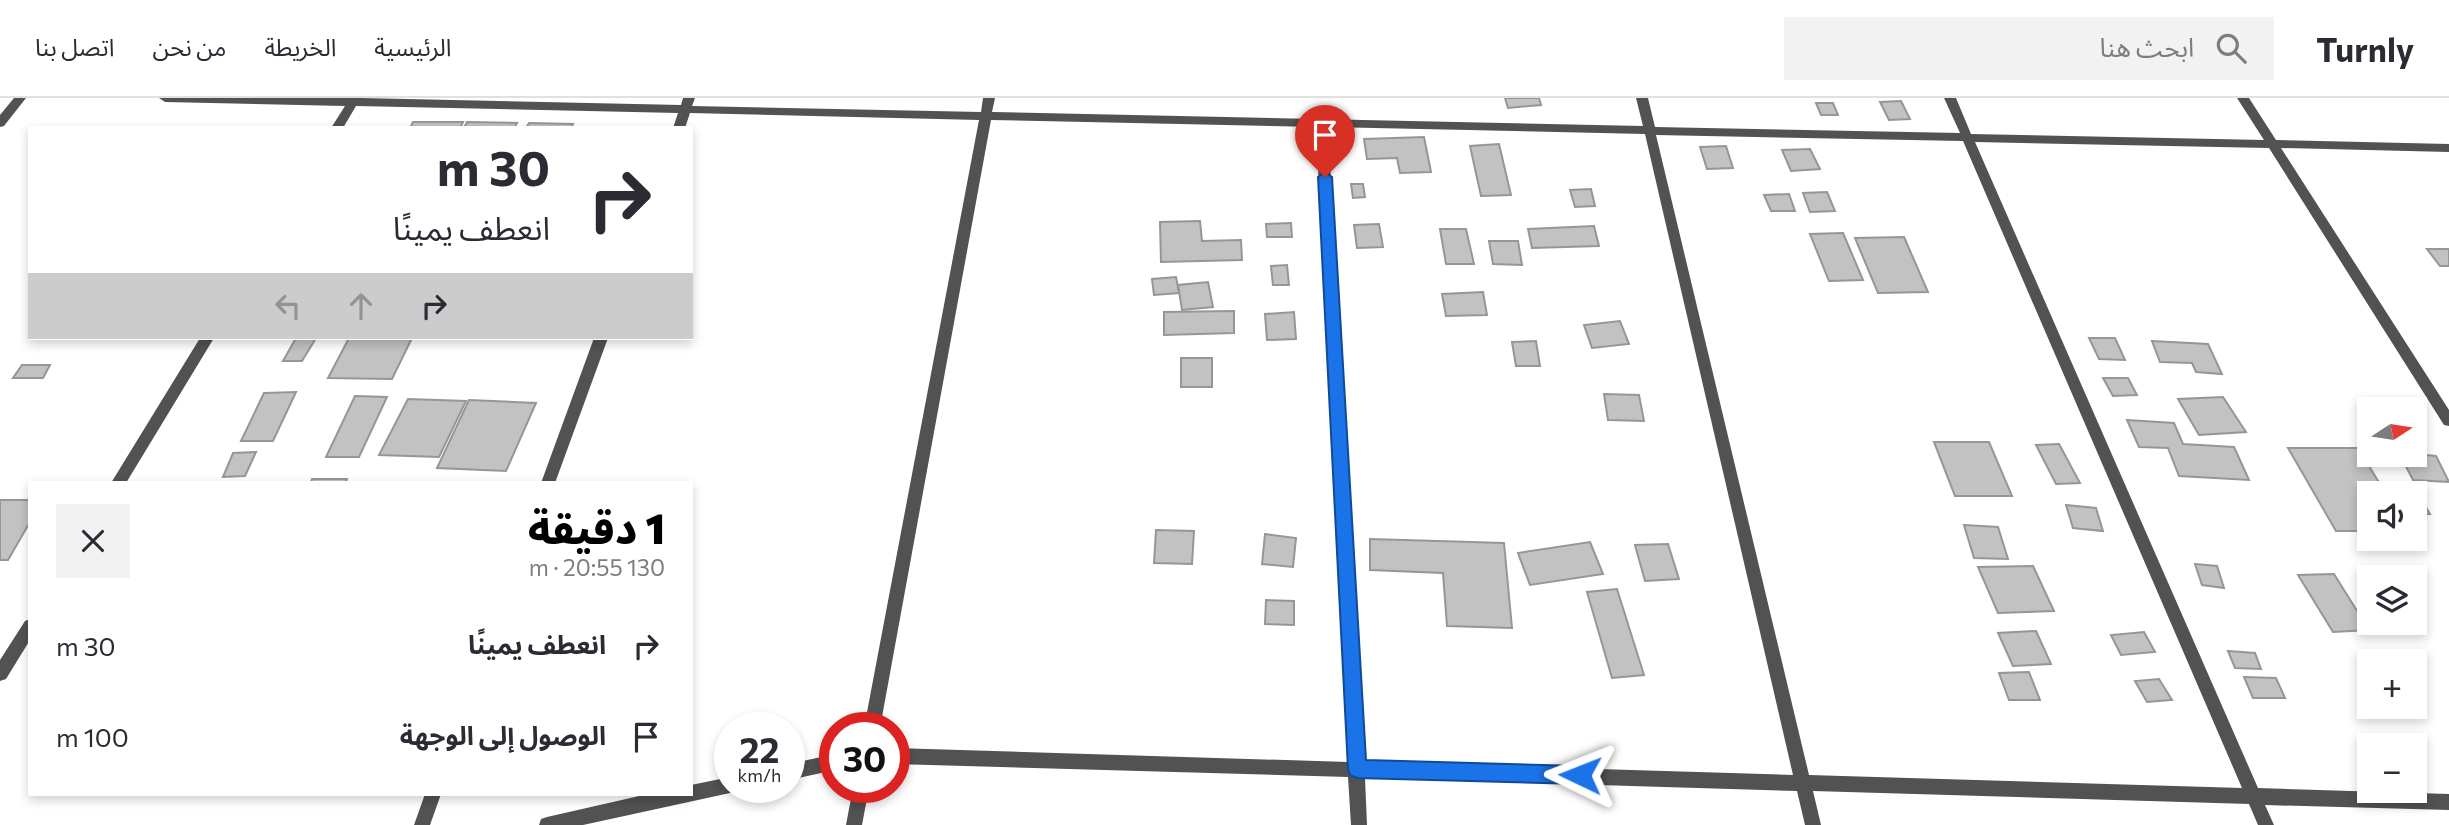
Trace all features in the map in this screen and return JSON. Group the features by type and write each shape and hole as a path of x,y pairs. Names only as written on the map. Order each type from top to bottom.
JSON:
{"street":[{"path":"0,123 20,98"},
{"path":"165,98 687,104 986,116 2449,148"},
{"path":"875,712 989,98"},
{"path":"1642,98 1813,825"},
{"path":"1950,98 2266,825"},
{"path":"2243,98 2449,421"},
{"path":"338,126 354,100"},
{"path":"680,126 687,104"},
{"path":"1322,123 1359,825"},
{"path":"119,481 206,340"},
{"path":"549,481 600,340"},
{"path":"0,674 28,629"},
{"path":"910,756 2449,802"},
{"path":"693,793 714,789"},
{"path":"422,825 432,796"},
{"path":"547,825 680,796"},
{"path":"854,825 858,803"}],"building":[{"path":"1505,98 1539,98 1541,105 1508,108"},
{"path":"1901,101 1910,119 1889,120 1880,102"},
{"path":"1816,103 1833,103 1838,115 1821,115"},
{"path":"413,122 463,122 461,126 411,126"},
{"path":"467,122 517,123 515,126 465,126"},
{"path":"529,123 573,124 572,126 527,126"},
{"path":"1424,137 1431,172 1400,173 1397,158 1367,159 1364,139"},
{"path":"1499,144 1511,195 1481,196 1470,146"},
{"path":"1726,146 1733,168 1707,169 1700,147"},
{"path":"1810,149 1820,169 1791,171 1782,150"},
{"path":"1351,184 1363,184 1365,197 1353,198"},
{"path":"1591,189 1595,206 1575,207 1570,190"},
{"path":"1827,192 1835,211 1810,212 1803,193"},
{"path":"1789,194 1795,211 1771,211 1764,195"},
{"path":"1200,221 1202,241 1241,240 1242,260 1161,262 1160,222"},
{"path":"1291,223 1292,237 1267,237 1266,224"},
{"path":"1379,224 1383,247 1357,248 1354,225"},
{"path":"1594,226 1599,246 1532,248 1528,229"},
{"path":"1440,229 1466,229 1474,264 1446,264"},
{"path":"1843,233 1863,280 1829,281 1810,234"},
{"path":"1904,237 1928,292 1878,293 1855,238"},
{"path":"1489,241 1518,241 1522,265 1493,264"},
{"path":"2427,249 2449,249 2449,266 2440,266"},
{"path":"1287,265 1289,285 1273,285 1271,266"},
{"path":"1176,277 1179,293 1154,295 1152,279"},
{"path":"1208,282 1213,307 1182,310 1178,285"},
{"path":"1483,292 1487,315 1446,316 1442,294"},
{"path":"1234,311 1234,333 1164,335 1164,312"},
{"path":"1294,312 1296,339 1267,340 1265,314"},
{"path":"1620,321 1629,344 1592,348 1584,325"},
{"path":"2089,338 2115,338 2125,360 2099,359"},
{"path":"295,340 315,340 302,361 283,361"},
{"path":"348,340 411,340 392,379 328,378"},
{"path":"1536,341 1540,366 1516,366 1512,342"},
{"path":"2152,341 2208,344 2222,374 2196,372 2192,363 2160,362"},
{"path":"1181,358 1212,358 1212,387 1181,387"},
{"path":"22,365 50,365 43,378 13,378"},
{"path":"2103,378 2128,378 2137,395 2113,396"},
{"path":"296,392 273,441 241,441 264,393"},
{"path":"1604,394 1639,395 1644,421 1608,420"},
{"path":"355,396 387,397 359,457 326,457"},
{"path":"2223,397 2246,432 2199,435 2178,399"},
{"path":"408,399 466,401 439,457 379,455"},
{"path":"469,400 536,403 506,471 437,468"},
{"path":"2127,420 2174,423 2183,444 2234,447 2249,480 2179,476 2168,448 2139,447"},
{"path":"1934,442 1989,442 2012,496 1955,496"},
{"path":"2059,444 2080,483 2056,484 2036,445"},
{"path":"2288,448 2357,448 2357,467 2370,467 2378,481 2357,481 2357,531 2336,531"},
{"path":"256,452 245,476 223,477 233,453"},
{"path":"2427,455 2436,456 2449,482 2413,480 2406,467 2427,467"},
{"path":"312,479 347,479 346,481"},
{"path":"0,500 28,500 28,525 8,560 0,560"},
{"path":"2066,505 2096,508 2103,531 2073,528"},
{"path":"1964,525 1998,527 2008,559 1974,558"},
{"path":"1156,530 1194,531 1192,564 1154,563"},
{"path":"1265,534 1296,538 1293,567 1262,564"},
{"path":"1370,539 1504,543 1512,628 1447,626 1443,573 1370,570"},
{"path":"1590,542 1603,574 1530,585 1518,553"},
{"path":"1668,544 1679,579 1645,581 1635,545"},
{"path":"2195,564 2217,566 2224,588 2202,585"},
{"path":"2033,566 2054,611 1998,613 1978,567"},
{"path":"2334,574 2357,611 2357,631 2333,632 2298,575"},
{"path":"1617,589 1644,675 1612,678 1587,592"},
{"path":"1266,600 1294,601 1294,625 1265,624"},
{"path":"2036,631 2051,664 2013,666 1998,633"},
{"path":"2144,632 2155,652 2121,655 2111,635"},
{"path":"2228,651 2255,653 2261,669 2235,668"},
{"path":"2029,672 2040,700 2009,700 1999,673"},
{"path":"2244,677 2276,678 2285,698 2253,698"},
{"path":"2159,679 2172,700 2147,702 2135,681"}],"route":[{"path":"1325,177 1357,769 1580,775"}]}
